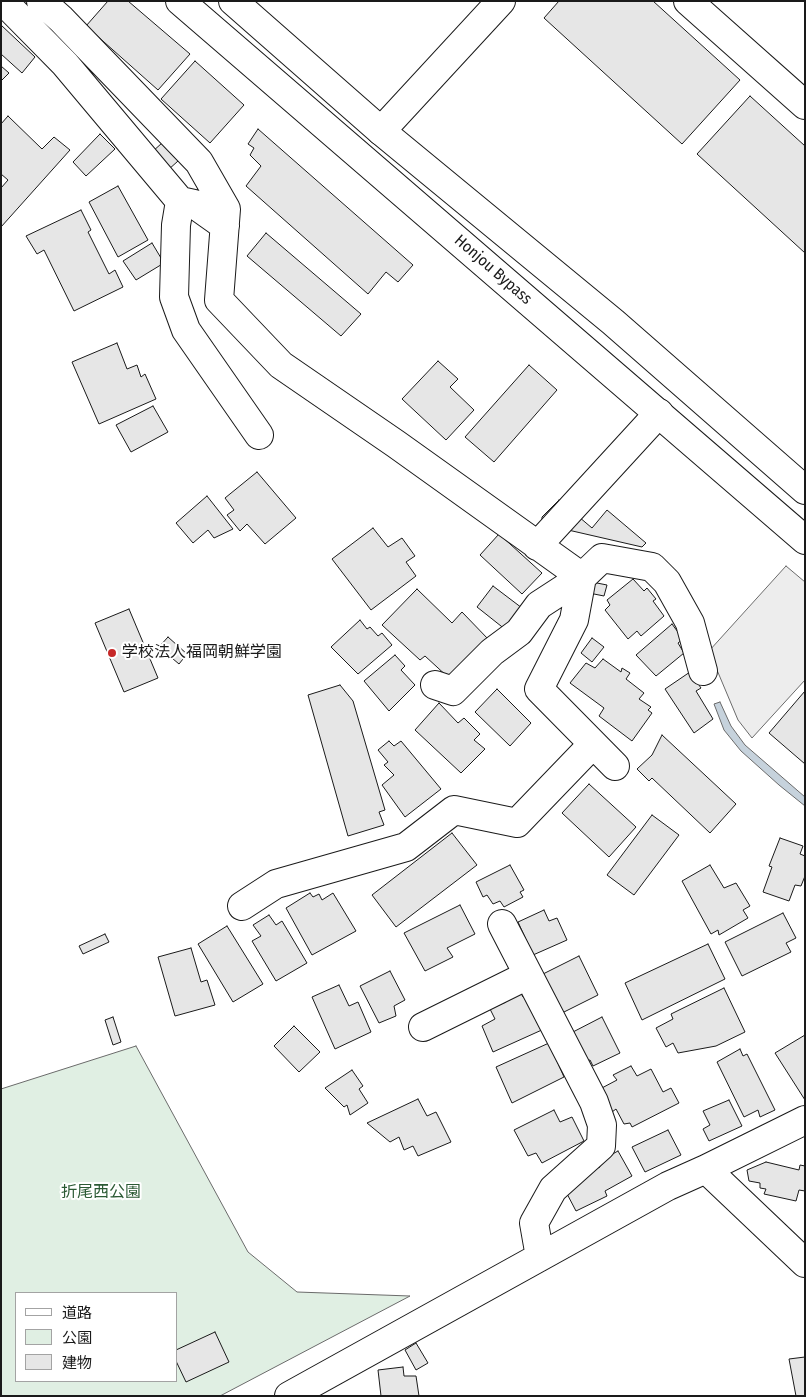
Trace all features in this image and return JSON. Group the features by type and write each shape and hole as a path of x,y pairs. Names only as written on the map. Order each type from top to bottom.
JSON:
{"main road":[{"path":"3,1 65,64 180,201 194,204 225,226"},
{"path":"41,1 61,19 199,162 226,209 220,300 281,365 396,444 582,577"},
{"name":"Honjou Bypass","path":"180,1 805,540"},
{"path":"233,1 381,131 613,322 805,490"},
{"path":"381,131 501,1"},
{"path":"688,1 800,93"},
{"path":"180,201 176,225 174,296 177,305 186,330 259,435"},
{"path":"537,546 658,413"},
{"path":"435,684 453,691 492,652 519,632 539,605 582,577 602,558 652,567 667,582 690,623 703,671"},
{"path":"582,577 574,620 539,689 615,766"},
{"path":"242,906 276,884 406,847 454,810 517,823 593,744"},
{"path":"502,924 594,1102 602,1125 601,1146 553,1189 534,1223 540,1256"},
{"path":"423,1027 528,975"},
{"path":"289,1396 668,1186 805,1120"},
{"path":"706,1169 805,1262"}],"green space":[{"name":"折尾西公園","path":"136,1046 248,1252 297,1292 410,1296 220,1396 1,1396 1,1089"}],"shaded area":[{"path":"786,566 805,582 805,680 752,738 738,720 709,651"},
{"path":"720,702 731,726 745,745 805,797 805,806 741,751 724,730 714,704"}],"building":[{"path":"108,1 128,1 190,54 158,90 86,26"},
{"path":"559,1 653,1 740,80 682,144 544,18"},
{"path":"1,25 35,57 22,73 1,54"},
{"path":"195,61 244,105 210,143 161,99"},
{"path":"1,66 9,73 1,81"},
{"path":"750,96 805,146 805,253 697,154"},
{"path":"8,116 42,149 54,137 70,150 1,227 1,188 8,180 1,174 1,124"},
{"path":"258,129 413,265 398,282 386,272 368,294 246,186 261,166 250,155 254,148 248,144"},
{"path":"100,134 115,149 86,176 73,162"},
{"path":"162,143 178,161 168,170 152,152"},
{"path":"118,186 148,240 118,257 89,202"},
{"path":"81,210 91,230 88,232 109,274 115,270 123,287 74,311 44,250 37,254 26,236"},
{"path":"266,233 361,314 341,336 247,256"},
{"path":"152,243 164,263 136,280 123,261"},
{"path":"117,343 127,369 137,365 141,377 145,374 156,399 99,424 72,362"},
{"path":"438,361 458,379 450,387 474,410 446,440 402,399"},
{"path":"529,365 557,390 494,462 465,437"},
{"path":"153,406 168,432 131,452 116,425"},
{"path":"257,472 296,518 265,544 247,524 240,531 227,515 234,510 225,498"},
{"path":"207,496 233,529 214,538 208,530 193,543 176,523"},
{"path":"559,500 592,528 607,510 646,543 642,547 542,524 542,517"},
{"path":"373,528 388,547 402,538 415,556 406,562 416,576 371,610 332,559"},
{"path":"499,534 542,573 522,594 480,555"},
{"path":"633,579 644,591 647,588 656,599 653,601 664,616 641,636 637,631 628,639 605,610 610,605 607,600"},
{"path":"592,582 607,585 604,596 589,593"},
{"path":"493,586 522,608 506,630 477,607"},
{"path":"417,589 452,623 462,612 489,640 450,679 425,656 420,660 382,625"},
{"path":"129,609 158,678 124,692 95,623"},
{"path":"360,620 367,629 370,627 378,636 382,633 392,645 358,674 331,647"},
{"path":"672,624 683,639 678,643 684,653 656,676 636,655"},
{"path":"168,637 187,654 179,664 159,647"},
{"path":"592,638 604,647 592,662 581,653"},
{"path":"395,655 405,666 401,670 415,685 389,711 364,681"},
{"path":"603,659 621,672 622,668 630,673 626,679 644,693 639,699 651,707 648,710 652,713 632,741 599,716 604,708 570,683 586,663 595,668"},
{"path":"690,672 701,688 696,691 713,719 694,733 665,689"},
{"path":"340,685 353,701 385,810 379,812 384,825 348,836 308,695"},
{"path":"497,689 531,723 510,746 475,712"},
{"path":"805,691 805,764 769,733"},
{"path":"439,703 458,723 464,718 480,734 474,740 485,749 461,773 415,730"},
{"path":"662,735 736,804 710,833 652,778 649,781 637,769 652,755"},
{"path":"389,741 394,746 401,741 441,789 405,817 382,785 394,775 384,765 388,762 378,750"},
{"path":"589,784 636,827 609,857 562,813"},
{"path":"652,815 679,835 634,895 607,875"},
{"path":"452,833 477,865 396,927 372,895"},
{"path":"780,838 803,846 800,854 805,856 805,876 801,886 795,885 789,901 763,892 772,867 769,866"},
{"path":"510,865 524,890 520,892 523,897 504,907 500,901 493,904 487,895 483,897 476,882"},
{"path":"710,865 724,888 736,883 750,906 743,910 748,918 719,935 718,930 711,934 682,881"},
{"path":"310,893 313,897 319,894 322,900 333,893 356,931 312,955 286,908"},
{"path":"460,905 475,934 447,948 453,957 425,971 404,933"},
{"path":"544,910 549,921 557,918 567,940 533,955 518,922"},
{"path":"783,913 796,938 786,943 791,952 742,976 725,942"},
{"path":"269,915 276,925 282,921 307,963 276,981 252,941 261,936 253,925"},
{"path":"227,926 263,984 233,1002 198,944"},
{"path":"105,934 109,942 83,954 79,946"},
{"path":"708,944 725,979 642,1020 625,983"},
{"path":"191,948 201,982 207,980 215,1005 175,1016 158,957"},
{"path":"579,956 598,995 562,1013 543,974"},
{"path":"390,971 405,1000 394,1006 396,1016 379,1023 360,986"},
{"path":"339,985 349,1006 358,1002 371,1032 335,1049 312,997"},
{"path":"724,988 745,1032 716,1046 678,1053 673,1043 666,1047 656,1028 673,1019 671,1014"},
{"path":"519,989 523,997 528,995 544,1029 493,1052 482,1026 495,1019 490,1009 506,1002 505,997"},
{"path":"113,1017 121,1042 113,1045 105,1020"},
{"path":"602,1017 620,1053 593,1066 590,1060 585,1061 571,1033"},
{"path":"294,1026 320,1052 299,1072 274,1046"},
{"path":"805,1035 805,1100 775,1053"},
{"path":"549,1043 564,1077 512,1103 496,1067"},
{"path":"740,1049 743,1056 747,1054 775,1110 760,1117 758,1110 744,1117 717,1062"},
{"path":"631,1066 637,1076 651,1069 663,1092 671,1088 679,1103 632,1127 630,1123 624,1124 616,1109 612,1112 600,1089 617,1080 613,1075"},
{"path":"352,1070 363,1086 359,1089 368,1103 350,1115 347,1105 344,1107 325,1088"},
{"path":"418,1099 427,1116 436,1112 451,1142 418,1156 413,1146 404,1150 399,1137 390,1142 367,1123"},
{"path":"729,1100 742,1126 709,1141 703,1129 710,1125 703,1111"},
{"path":"554,1110 560,1122 572,1117 584,1141 542,1163 536,1153 528,1156 514,1130"},
{"path":"668,1130 681,1155 645,1172 632,1147"},
{"path":"618,1151 632,1176 605,1191 607,1196 576,1211 565,1190 576,1177 600,1167 598,1162"},
{"path":"766,1162 799,1170 800,1165 805,1166 805,1191 799,1190 796,1201 764,1194 766,1189 760,1188 760,1183 749,1181 747,1170"},
{"path":"215,1332 229,1362 186,1382 178,1365 178,1349"},
{"path":"416,1343 428,1363 416,1370 405,1350"},
{"path":"805,1357 805,1396 796,1396 789,1359"},
{"path":"403,1367 404,1376 416,1376 419,1396 381,1396 378,1370"}],"place":[{"name":"学校法人福岡朝鮮学園","path":"112,653"}]}
